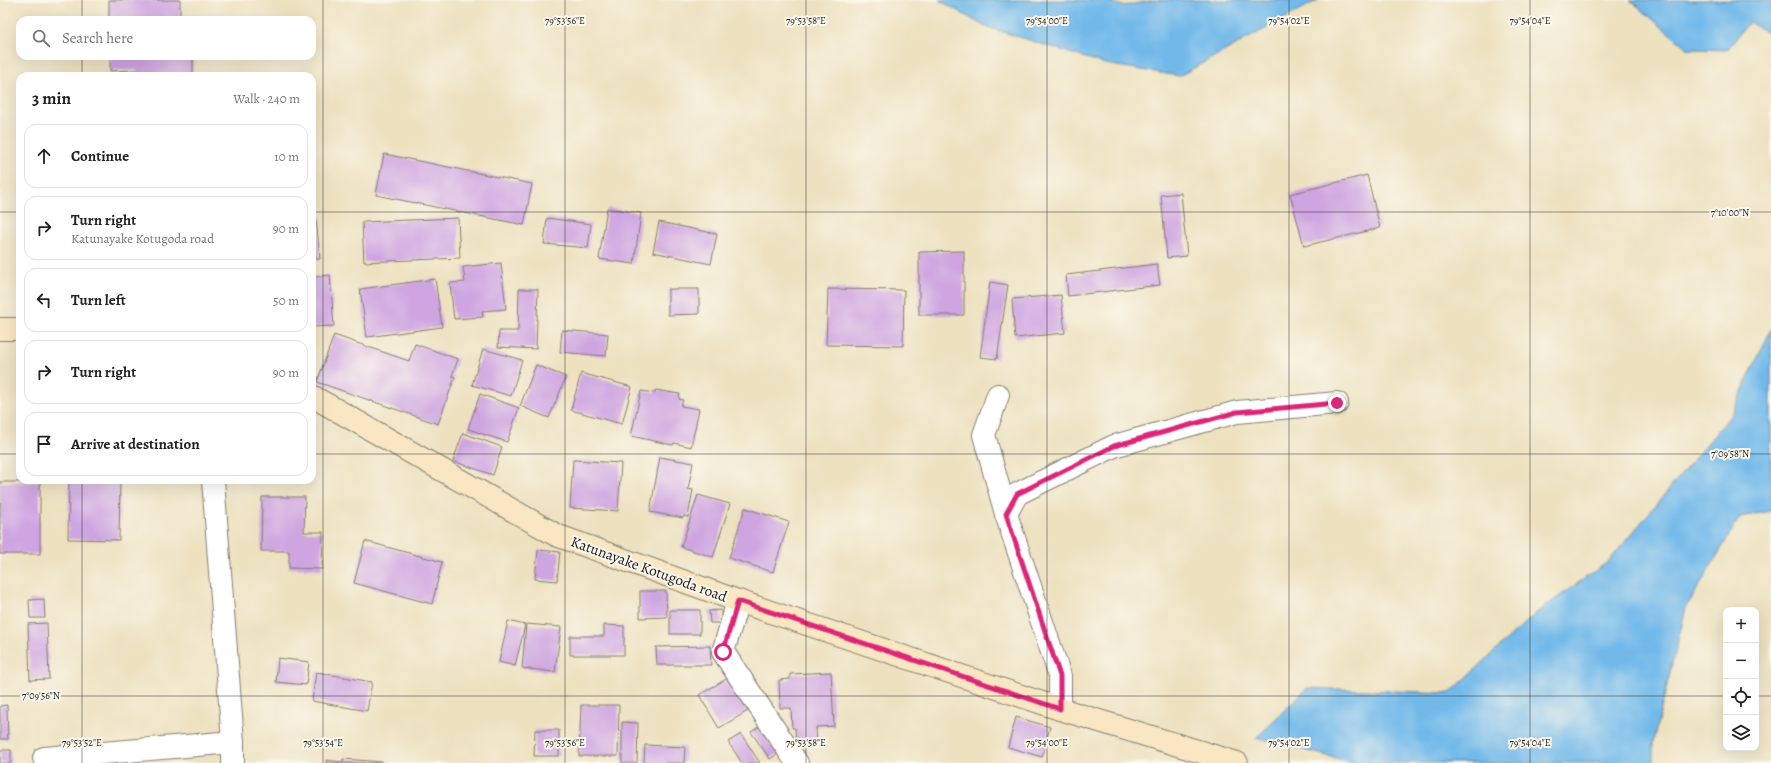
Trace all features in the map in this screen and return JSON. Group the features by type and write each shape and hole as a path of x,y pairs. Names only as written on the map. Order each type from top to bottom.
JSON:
{"main road":[{"path":"0,329 16,329"},
{"name":"Katunayake Kotugoda road","path":"316,398 556,535 738,601 1060,709 1237,763"}],"street":[{"path":"998,395 984,435 1006,514 1060,676 1060,709"},
{"path":"1006,514 1017,494 1114,446 1237,412 1337,403"},
{"path":"214,484 233,742 233,763"},
{"path":"738,601 723,652 797,763"},
{"path":"44,758 233,742"}],"water":[{"path":"939,0 1105,0 1123,6 1154,0 1318,0 1179,76 1105,64 984,26"},
{"path":"1630,0 1771,0 1771,35 1749,22 1727,50 1688,49"},
{"path":"1771,329 1771,511 1740,517 1686,608 1653,742 1653,763 1352,763 1256,738 1307,688 1450,693 1536,613 1609,561 1731,415"}],"building":[{"path":"109,0 180,0 180,16 109,16"},
{"path":"110,60 193,60 193,72 137,72 137,70 110,71"},
{"path":"384,154 532,184 524,225 376,195"},
{"path":"1367,175 1380,228 1304,246 1290,194"},
{"path":"1181,193 1187,256 1167,258 1161,195"},
{"path":"607,208 641,213 634,264 599,259"},
{"path":"316,218 320,259 316,259"},
{"path":"458,218 460,258 364,262 362,222"},
{"path":"547,218 591,224 588,248 544,244"},
{"path":"659,222 717,234 711,264 653,252"},
{"path":"964,251 964,315 919,315 919,252"},
{"path":"501,263 506,309 482,311 483,317 454,319 450,283 465,282 463,267"},
{"path":"1157,264 1160,285 1068,296 1066,275"},
{"path":"330,275 334,326 316,327 316,277"},
{"path":"435,279 442,327 367,337 360,289"},
{"path":"990,282 1008,285 997,359 980,357"},
{"path":"519,289 538,289 536,349 498,347 499,331 518,331"},
{"path":"668,289 699,289 699,314 668,315"},
{"path":"828,289 904,290 903,346 826,345"},
{"path":"1061,295 1065,333 1015,338 1012,299"},
{"path":"562,330 608,334 606,356 560,352"},
{"path":"334,335 409,361 415,344 458,359 452,376 455,377 438,424 317,382"},
{"path":"483,349 522,360 511,396 472,385"},
{"path":"536,365 566,377 549,418 520,406"},
{"path":"581,373 632,387 622,424 571,410"},
{"path":"655,390 680,394 679,399 683,400 681,406 699,409 691,447 674,443 673,445 631,436 641,391 655,393"},
{"path":"480,394 519,408 507,442 468,429"},
{"path":"463,433 502,447 493,475 453,461"},
{"path":"660,457 693,463 688,489 693,490 688,517 684,516 683,518 650,512"},
{"path":"573,460 621,463 618,511 570,508"},
{"path":"0,482 40,484 40,554 0,554"},
{"path":"69,484 120,484 119,540 68,539"},
{"path":"698,495 730,504 713,557 681,547"},
{"path":"262,497 305,497 304,532 323,532 322,569 289,568 289,551 261,551"},
{"path":"745,508 789,522 773,572 729,558"},
{"path":"365,541 442,562 432,604 354,583"},
{"path":"538,550 560,552 557,581 535,579"},
{"path":"640,591 666,591 667,617 640,618"},
{"path":"44,599 45,618 30,618 29,600"},
{"path":"670,610 700,610 700,634 670,634"},
{"path":"721,610 721,623 710,623 709,611"},
{"path":"508,621 525,625 515,666 499,662"},
{"path":"47,623 49,679 30,680 28,624"},
{"path":"526,624 561,627 555,672 522,668"},
{"path":"604,625 624,626 624,655 570,655 570,636 604,636"},
{"path":"710,646 711,665 657,665 656,647"},
{"path":"278,658 309,662 306,685 276,682"},
{"path":"316,672 372,682 367,711 312,701"},
{"path":"831,672 834,726 816,727 817,743 796,744 795,728 792,728 791,708 780,708 779,680 790,679 790,674"},
{"path":"728,678 748,711 719,728 699,695"},
{"path":"7,705 8,739 0,739 0,706"},
{"path":"581,705 619,705 618,756 579,756"},
{"path":"1016,717 1050,727 1042,757 1008,747"},
{"path":"622,722 638,723 637,763 622,763"},
{"path":"760,726 779,753 770,759 751,732"},
{"path":"535,730 559,730 559,756 534,756"},
{"path":"741,734 760,763 742,763 728,742"},
{"path":"645,745 685,747 684,763 644,763"},
{"path":"0,750 11,750 11,763 0,763"},
{"path":"343,759 383,763 326,763 326,760 343,762"}],"route":[{"path":"723,652 738,601 1060,709 1060,676 1006,514 1017,494 1114,446 1237,412 1337,403"}]}
